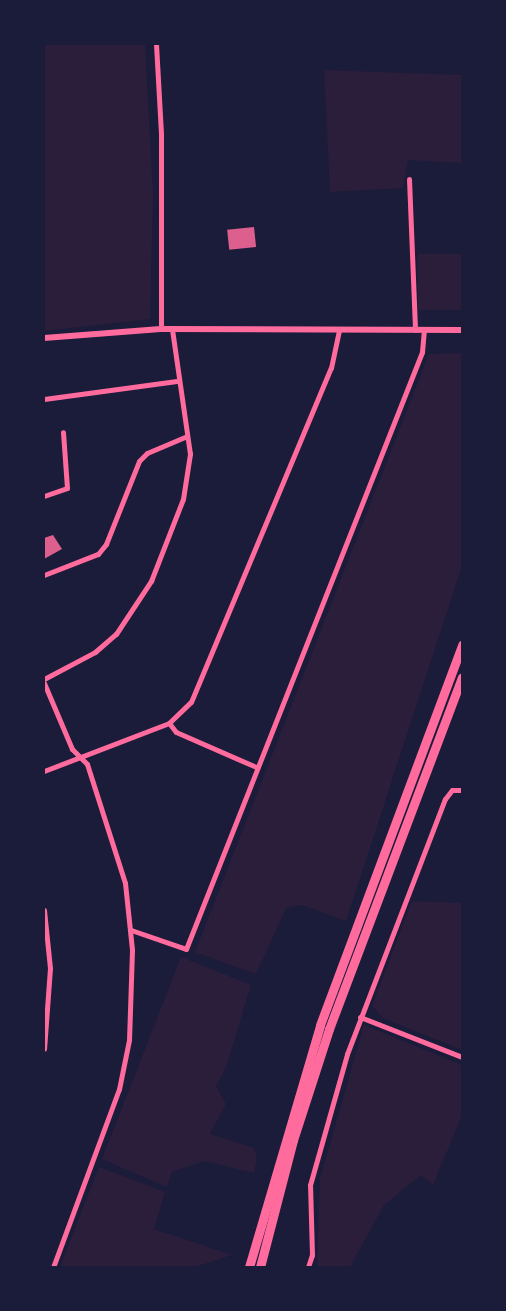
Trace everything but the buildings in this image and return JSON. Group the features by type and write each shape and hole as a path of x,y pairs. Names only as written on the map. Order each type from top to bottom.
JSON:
{"highway":[{"path":"249,1267 320,1025 462,645"},
{"path":"260,1267 293,1140 348,975 462,677"}],"street":[{"path":"156,44 162,134 162,328"},
{"path":"410,179 415,330"},
{"path":"44,338 162,328 339,331 462,330"},
{"path":"44,679 95,652 116,634 140,600 188,483 187,436 177,381 172,329"},
{"path":"131,930 186,950 256,767 422,352 424,330"},
{"path":"44,771 169,723 182,714 201,682 331,368 339,331"},
{"path":"44,399 177,381"},
{"path":"44,496 67,488 63,432"},
{"path":"44,575 98,554 106,544 139,461 147,453 187,436"},
{"path":"44,683 72,749 87,764 125,883 131,930 129,1040 119,1089 53,1267"},
{"path":"169,723 176,732 256,767"},
{"path":"308,1267 312,1255 313,1167 360,1017 448,793 462,790"},
{"path":"44,910 50,968 44,1049"},
{"path":"360,1017 462,1057"},
{"path":"263,1257 266,1267"}],"shaded area":[{"path":"44,44 145,44 153,195 150,319 44,331"},
{"path":"324,70 462,75 462,163 408,160 403,188 330,192"},
{"path":"418,254 462,254 462,310 418,310"},
{"path":"462,353 462,566 346,921 302,905 286,908 256,974 195,952 429,354"},
{"path":"412,901 462,903 462,1050 383,1018 372,1006"},
{"path":"181,957 251,985 226,1068 216,1086 226,1104 210,1134 254,1148 257,1158 254,1173 204,1161 172,1172 167,1187 102,1159"},
{"path":"364,1025 462,1065 462,1115 433,1185 421,1175 384,1205 350,1267 317,1267 320,1179"},
{"path":"99,1167 165,1192 154,1229 232,1255 195,1267 60,1267"}]}
